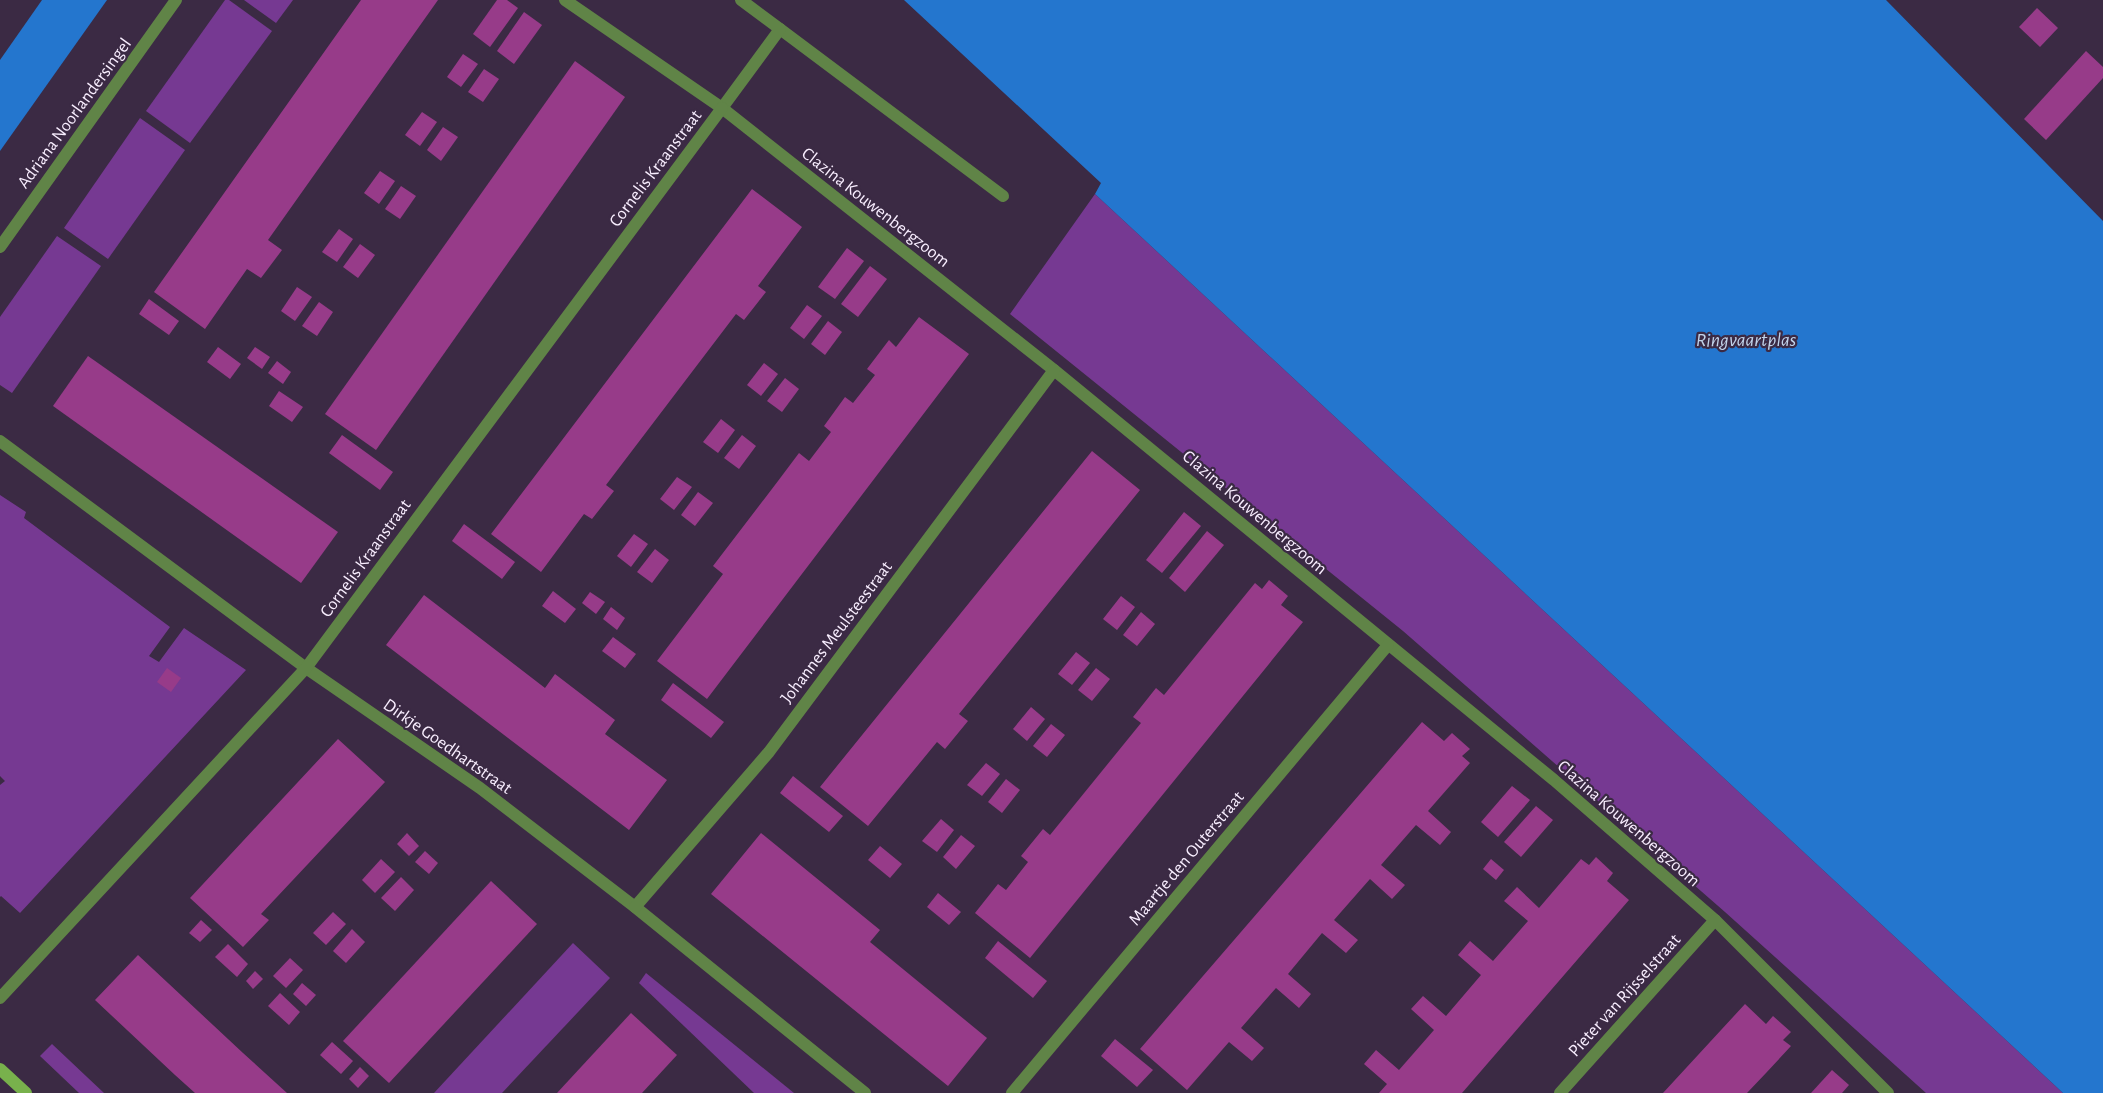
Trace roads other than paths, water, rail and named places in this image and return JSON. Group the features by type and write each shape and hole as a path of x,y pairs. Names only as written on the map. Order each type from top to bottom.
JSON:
{"main road":[{"path":"0,1069 26,1093"}],"street":[{"name":"Adriana Noorlandersingel","path":"0,247 177,0"},
{"name":"Clazina Kouwenbergzoom","path":"565,0 722,108 1054,370 1554,780 1715,920 1888,1093"},
{"path":"741,0 1003,196"},
{"name":"Cornelis Kraanstraat","path":"0,999 306,668 780,29"},
{"name":"Johannes Meulsteestraat","path":"635,907 769,752 1054,370"},
{"name":"Dirkje Goedhartstraat","path":"0,441 306,668 480,788 635,907 865,1093"},
{"name":"Maartje den Outerstraat","path":"1012,1093 1388,645"},
{"name":"Pieter van Rijsselstraat","path":"1560,1093 1715,920"}],"water":[{"path":"42,0 107,0 0,151 0,60"},
{"name":"Ringvaartplas","path":"904,0 1886,0 2103,221 2103,1093 2063,1093 1095,194 1101,183"}]}
